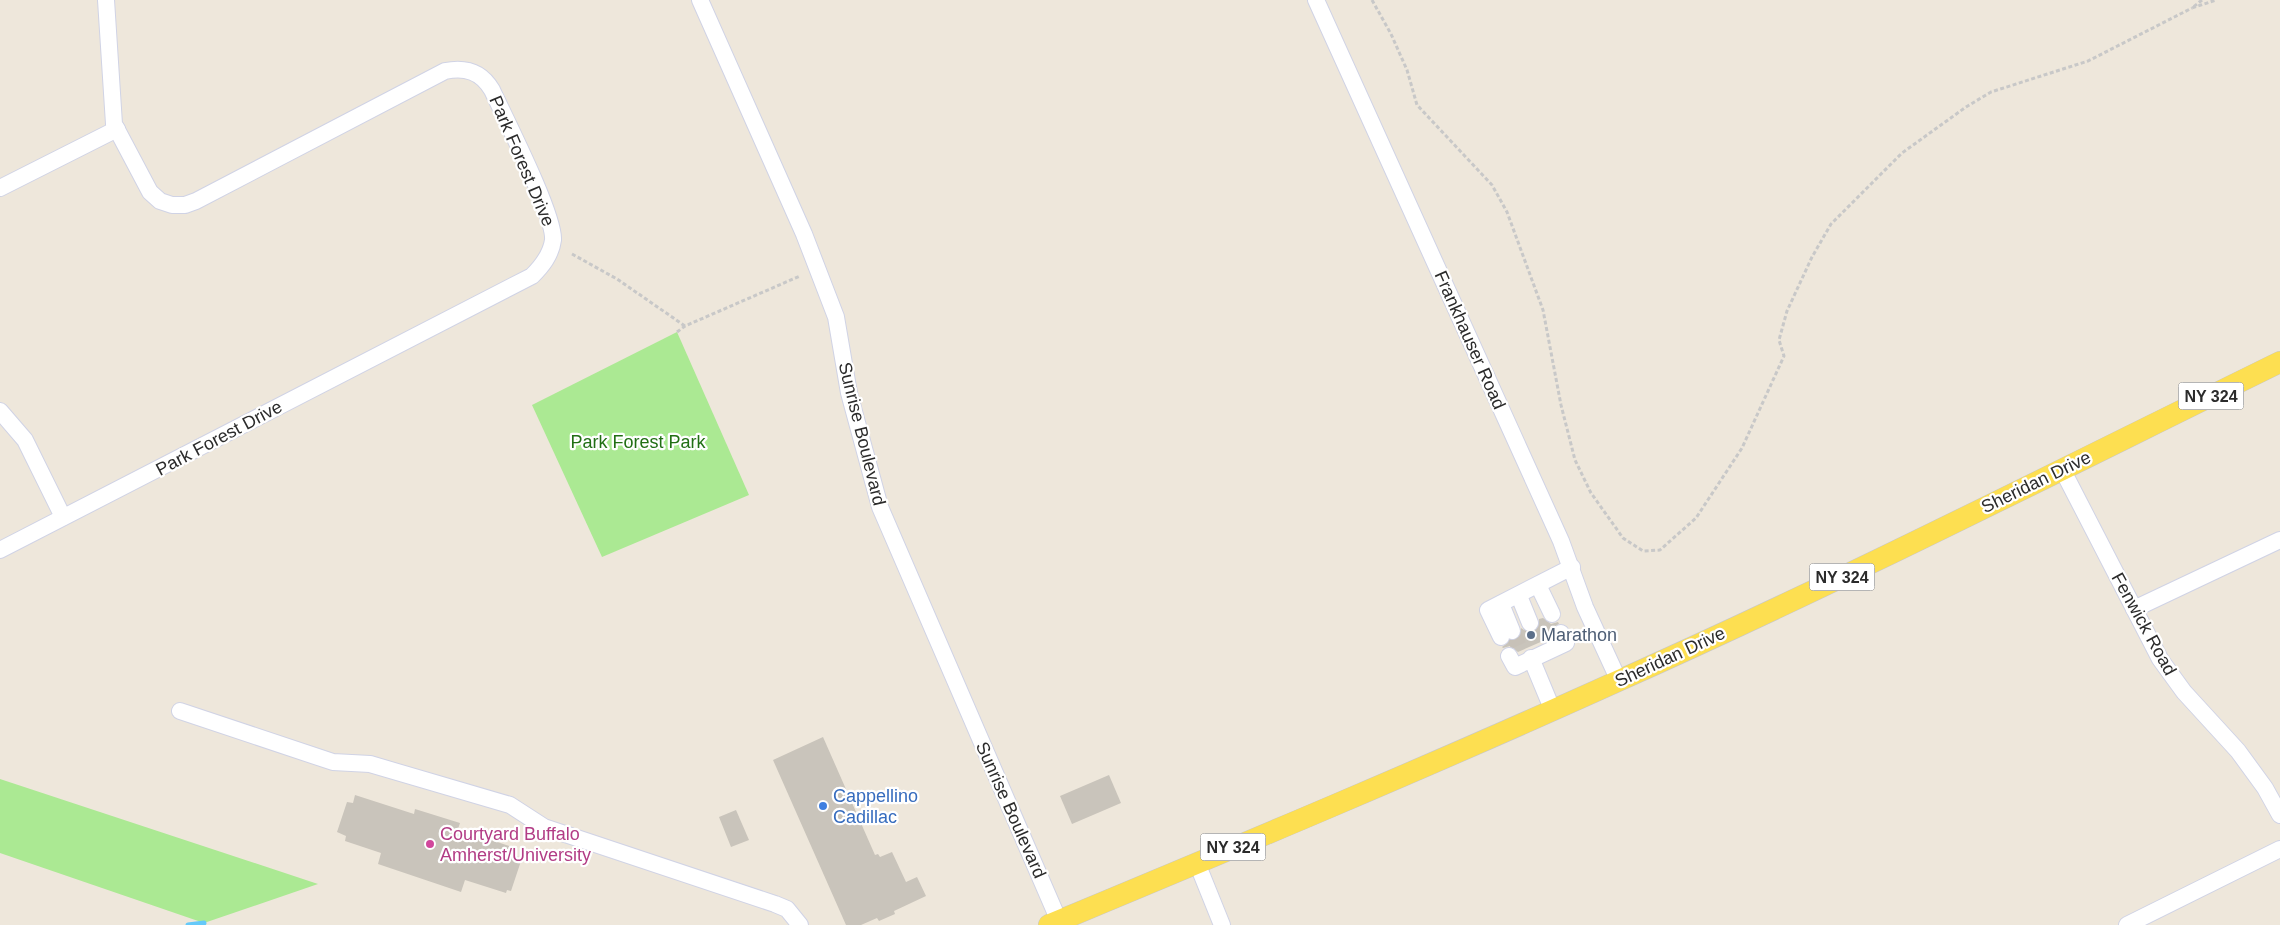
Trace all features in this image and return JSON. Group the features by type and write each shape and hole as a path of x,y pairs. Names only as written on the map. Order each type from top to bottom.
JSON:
{"main road":[{"name":"Sheridan Drive","path":"1054,923 1444,759 1619,681 1817,589 2280,362"}],"street":[{"name":"Park Forest Drive","path":"0,550 532,276 542,266 551,249 553,238 552,223 492,90 480,75 469,70 457,68 445,71 331,132 185,205 172,205 160,201 150,192 114,124 106,0"},
{"name":"Sunrise Boulevard","path":"700,0 804,234 833,308 849,393 880,507 1054,923"},
{"name":"Frankhauser Road","path":"1316,0 1572,567 1585,607 1619,681"},
{"path":"0,188 117,128"},
{"path":"0,411 26,440 63,518"},
{"name":"Fenwick Road","path":"2062,469 2160,659 2196,706 2238,751 2265,788 2280,815"},
{"path":"2134,609 2280,540"},
{"path":"1506,634 1488,610 1519,596 1572,567"},
{"path":"1538,585 1552,614"},
{"path":"1519,596 1530,623"},
{"path":"1552,711 1528,654 1566,643 1561,633"},
{"path":"180,712 333,762 370,764 510,805 544,827 775,904 786,909 800,925"},
{"path":"2127,925 2280,849"},
{"path":"1197,863 1222,925"}],"path":[{"path":"1372,0 1403,61 1417,105 1492,185 1507,212 1543,310 1561,405 1575,460 1591,493 1623,538 1643,551 1660,550 1696,518 1721,482 1742,448 1784,356 1779,340 1787,311 1812,257 1831,224 1881,174 1902,154 1966,107 1991,92 2088,61 2192,8 2216,0"},
{"path":"2192,8 2202,0"},
{"path":"572,254 617,279 685,326"},
{"path":"677,332 685,326 800,276"}],"green space":[{"name":"Park Forest Park","path":"677,332 749,495 602,557 532,405"},
{"path":"0,779 318,884 204,923 0,853"}],"building":[{"path":"1543,618 1551,624 1558,622 1559,624 1552,628 1552,637 1518,652 1510,646 1502,647 1520,637 1521,628 1529,633 1538,629 1539,619"},
{"name":"Cappellino Cadillac","path":"823,737 875,855 878,854 880,857 892,852 906,882 917,877 926,896 894,911 895,914 879,921 877,918 861,925 846,925 773,760"},
{"path":"1109,775 1121,803 1072,824 1060,796"},
{"name":"Courtyard Buffalo Amherst/University","path":"355,795 414,814 415,809 460,823 458,829 515,848 513,855 522,858 511,891 507,890 506,893 465,880 461,892 378,864 381,853 345,841 346,836 337,832 347,802 353,803"},
{"path":"736,810 749,840 731,847 719,817"}],"waterway":[{"path":"188,925 204,923"}],"tunnel":[{"path":"1530,623 1539,643"},
{"path":"1512,631 1521,651"}],"place":[{"name":"Marathon","path":"1531,635"},
{"name":"Cappellino Cadillac","path":"823,806"},
{"name":"Courtyard Buffalo Amherst/University","path":"430,844"}]}
